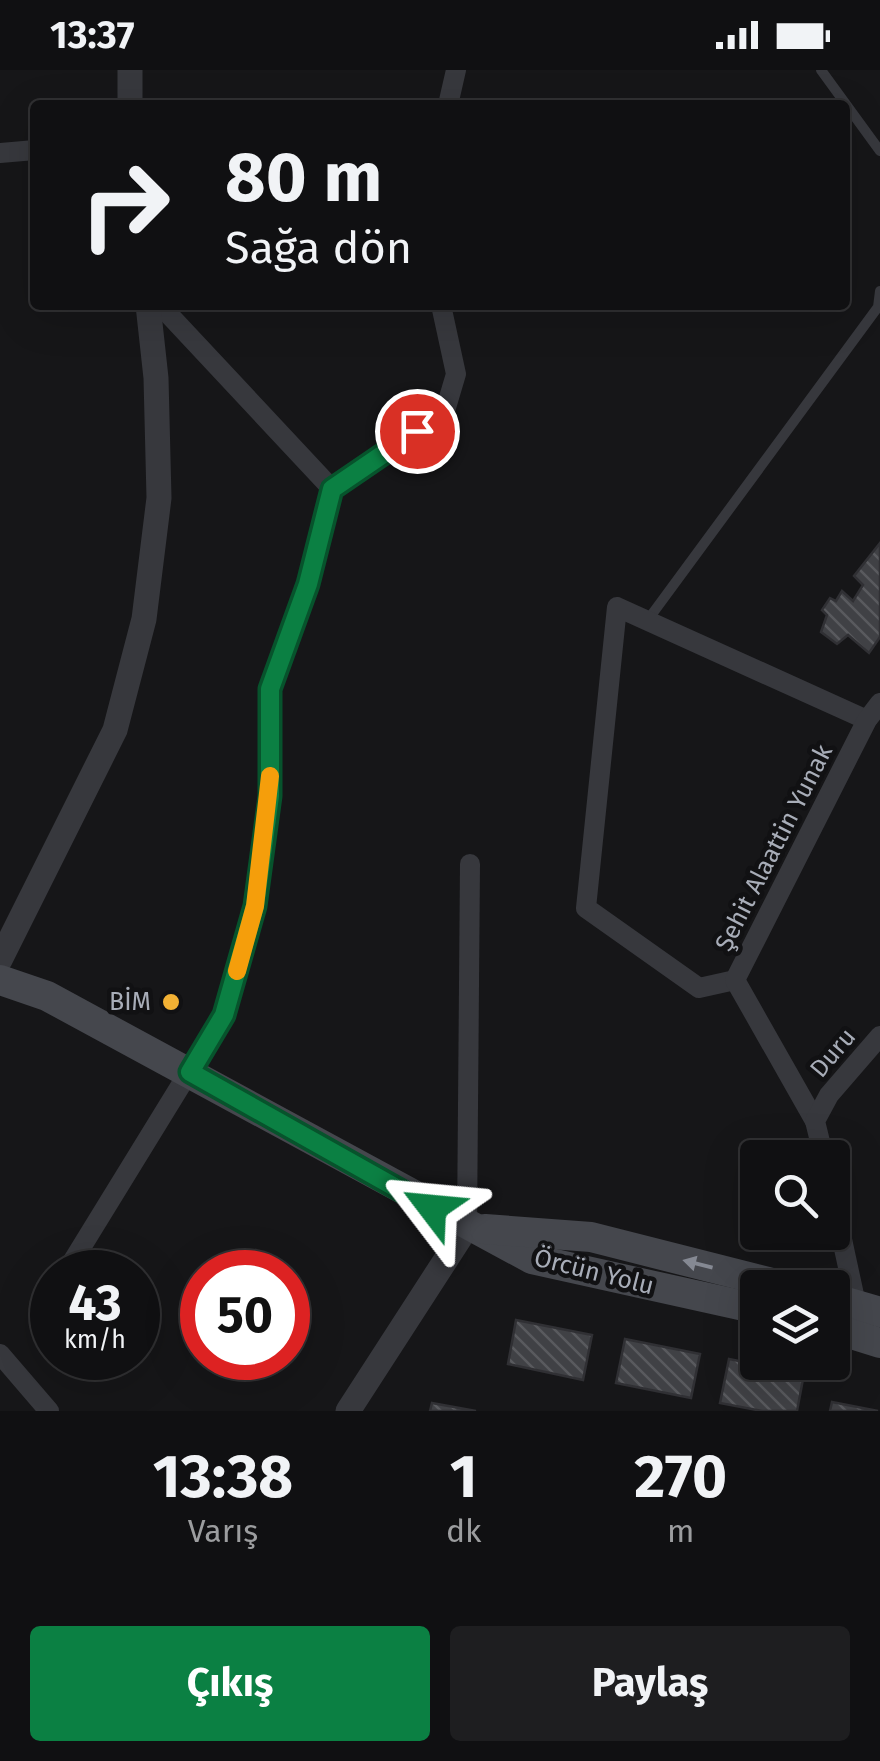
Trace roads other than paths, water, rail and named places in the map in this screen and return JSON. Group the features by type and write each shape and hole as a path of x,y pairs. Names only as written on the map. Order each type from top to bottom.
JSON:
{"main road":[{"path":"0,980 47,996 467,1227"},
{"name":"Örcün Yolu","path":"467,1227 591,1236 740,1275"},
{"name":"Örcün Yolu","path":"467,1227 532,1260 740,1306"},
{"path":"850,1334 880,1343"}],"street":[{"path":"130,70 130,100"},
{"path":"449,100 456,70"},
{"path":"0,153 30,150"},
{"path":"0,960 115,730 144,619 159,498 156,378 149,310"},
{"path":"165,310 332,489"},
{"path":"80,1250 224,1015 255,906 270,796 270,689 308,584 332,489 445,412 456,374 442,310"},
{"path":"735,980 699,988 586,908 617,607 873,711"},
{"name":"Şehit Alaattin Yunak","path":"814,1121 735,980 873,711"},
{"path":"348,1411 467,1227 470,864"},
{"name":"Duru","path":"814,1121 829,1095 880,1036"},
{"path":"814,1121 819,1140"},
{"path":"844,1250 856,1305"},
{"path":"0,1354 49,1411"}],"lane":[{"path":"821,70 843,100"},
{"path":"850,110 880,151"},
{"path":"647,621 878,307 880,291"}],"place":[{"name":"BİM","path":"171,1002"}]}
